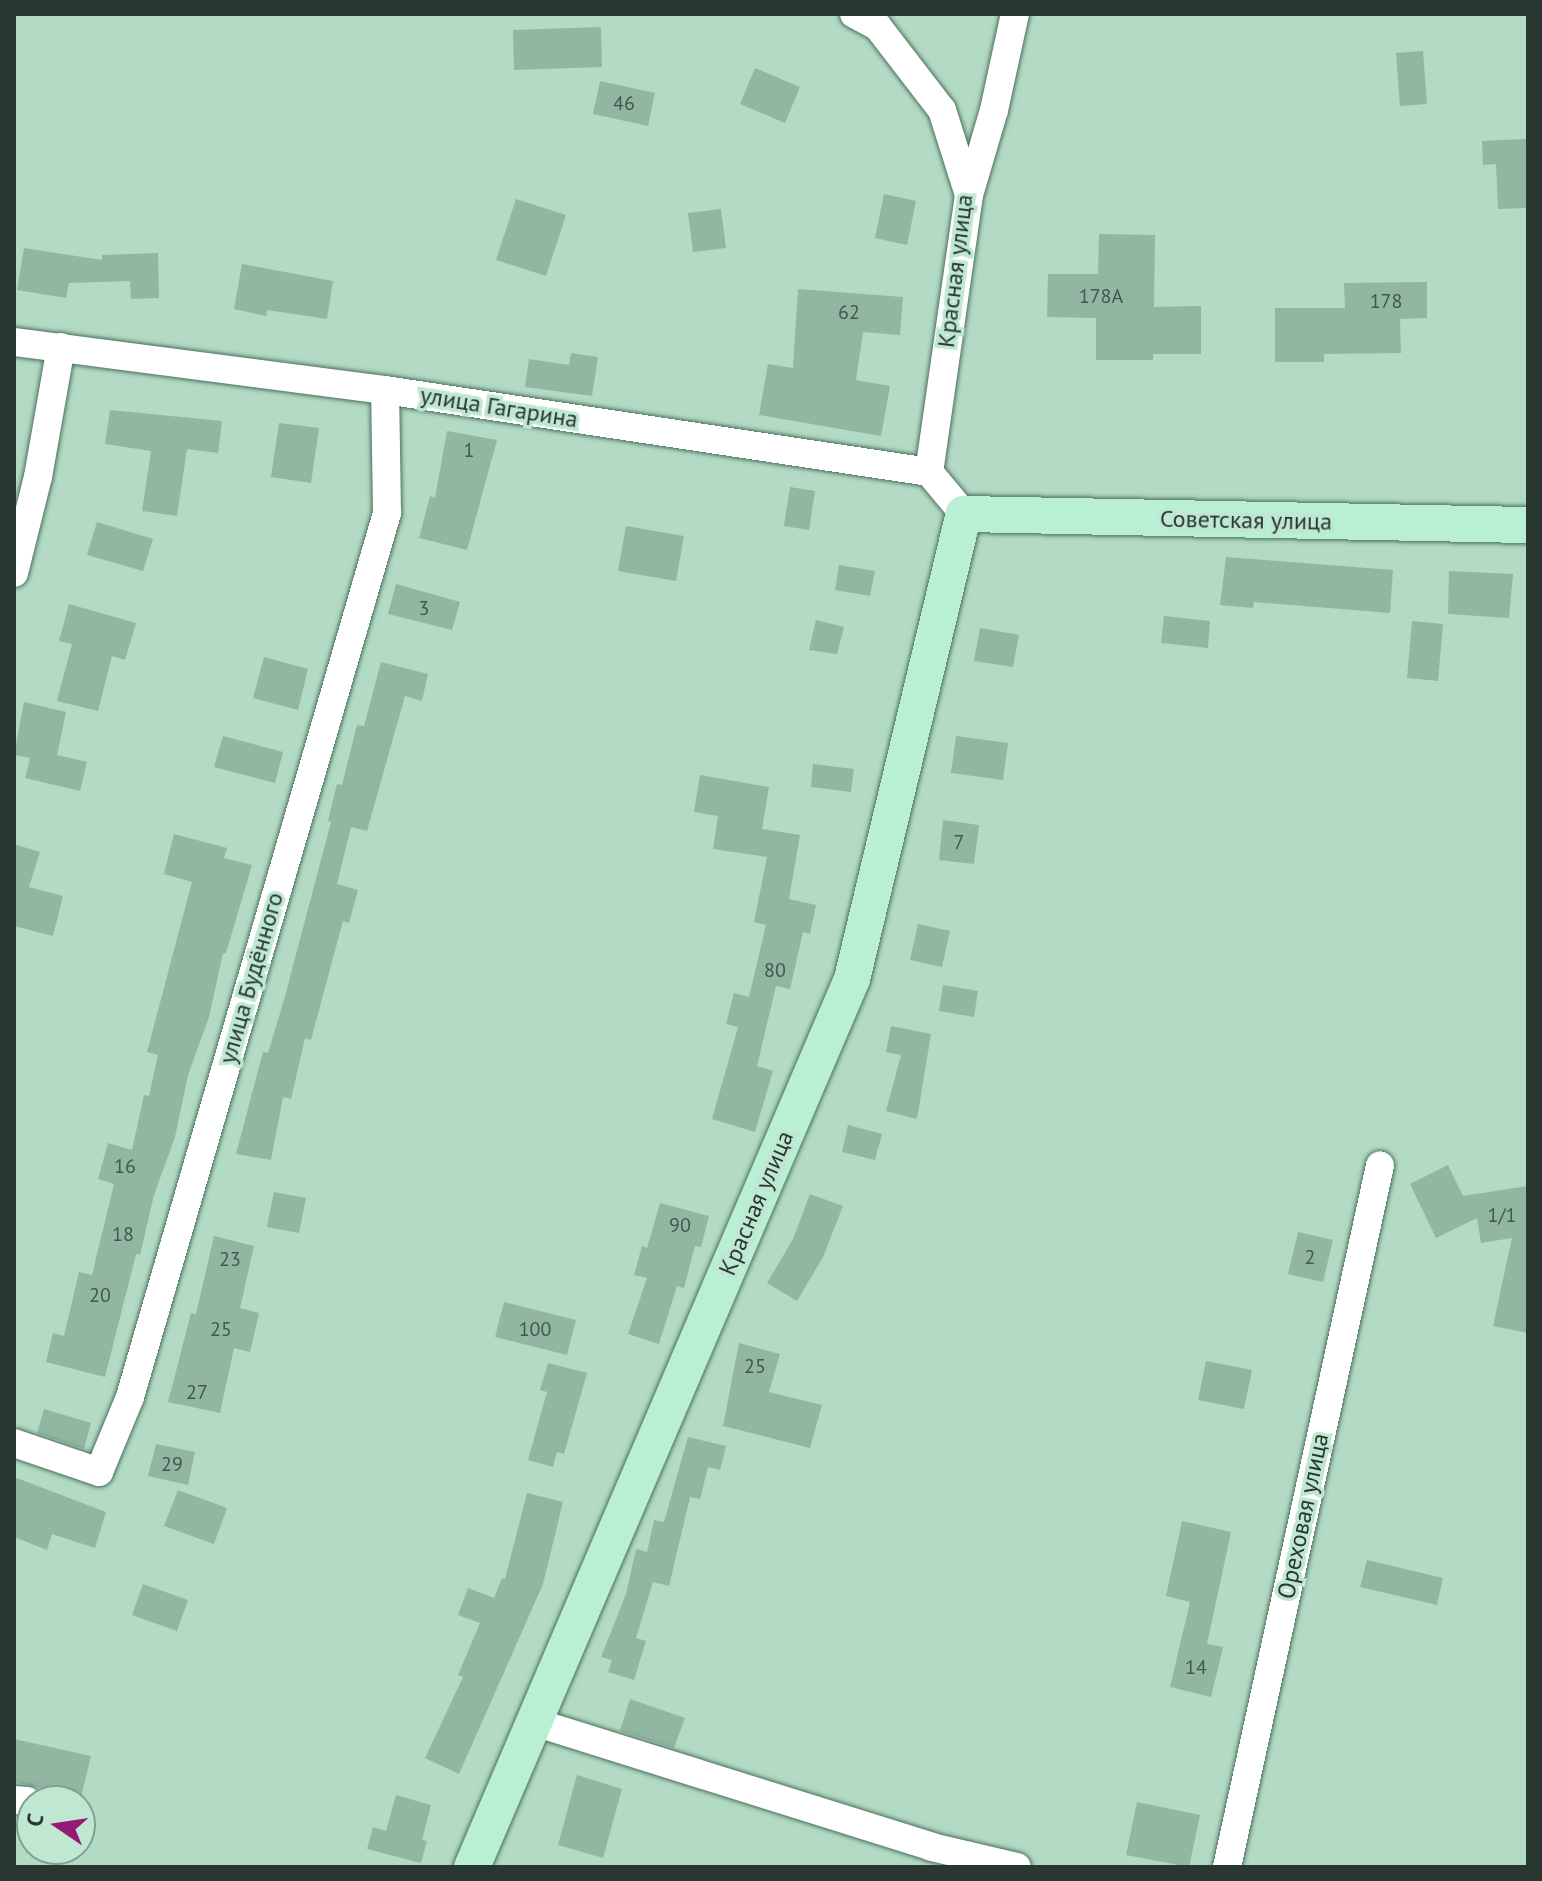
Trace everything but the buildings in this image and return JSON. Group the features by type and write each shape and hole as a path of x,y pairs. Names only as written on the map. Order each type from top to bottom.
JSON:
{"main road":[{"name":"Советская улица","path":"964,514 1528,525"},
{"name":"Красная улица","path":"472,1867 852,979 964,514"}],"street":[{"name":"Красная улица","path":"854,14 878,27 942,110 969,195 929,472"},
{"path":"969,195 994,110 1015,14"},
{"name":"улица Гагарина","path":"14,342 385,390 929,472"},
{"path":"14,573 38,477 61,347"},
{"name":"улица Будённого","path":"14,1443 99,1472 130,1397 387,513 385,390"},
{"path":"929,472 964,514"},
{"name":"Ореховая улица","path":"1227,1867 1380,1165"},
{"path":"534,1722 971,1862 1017,1867"}]}
